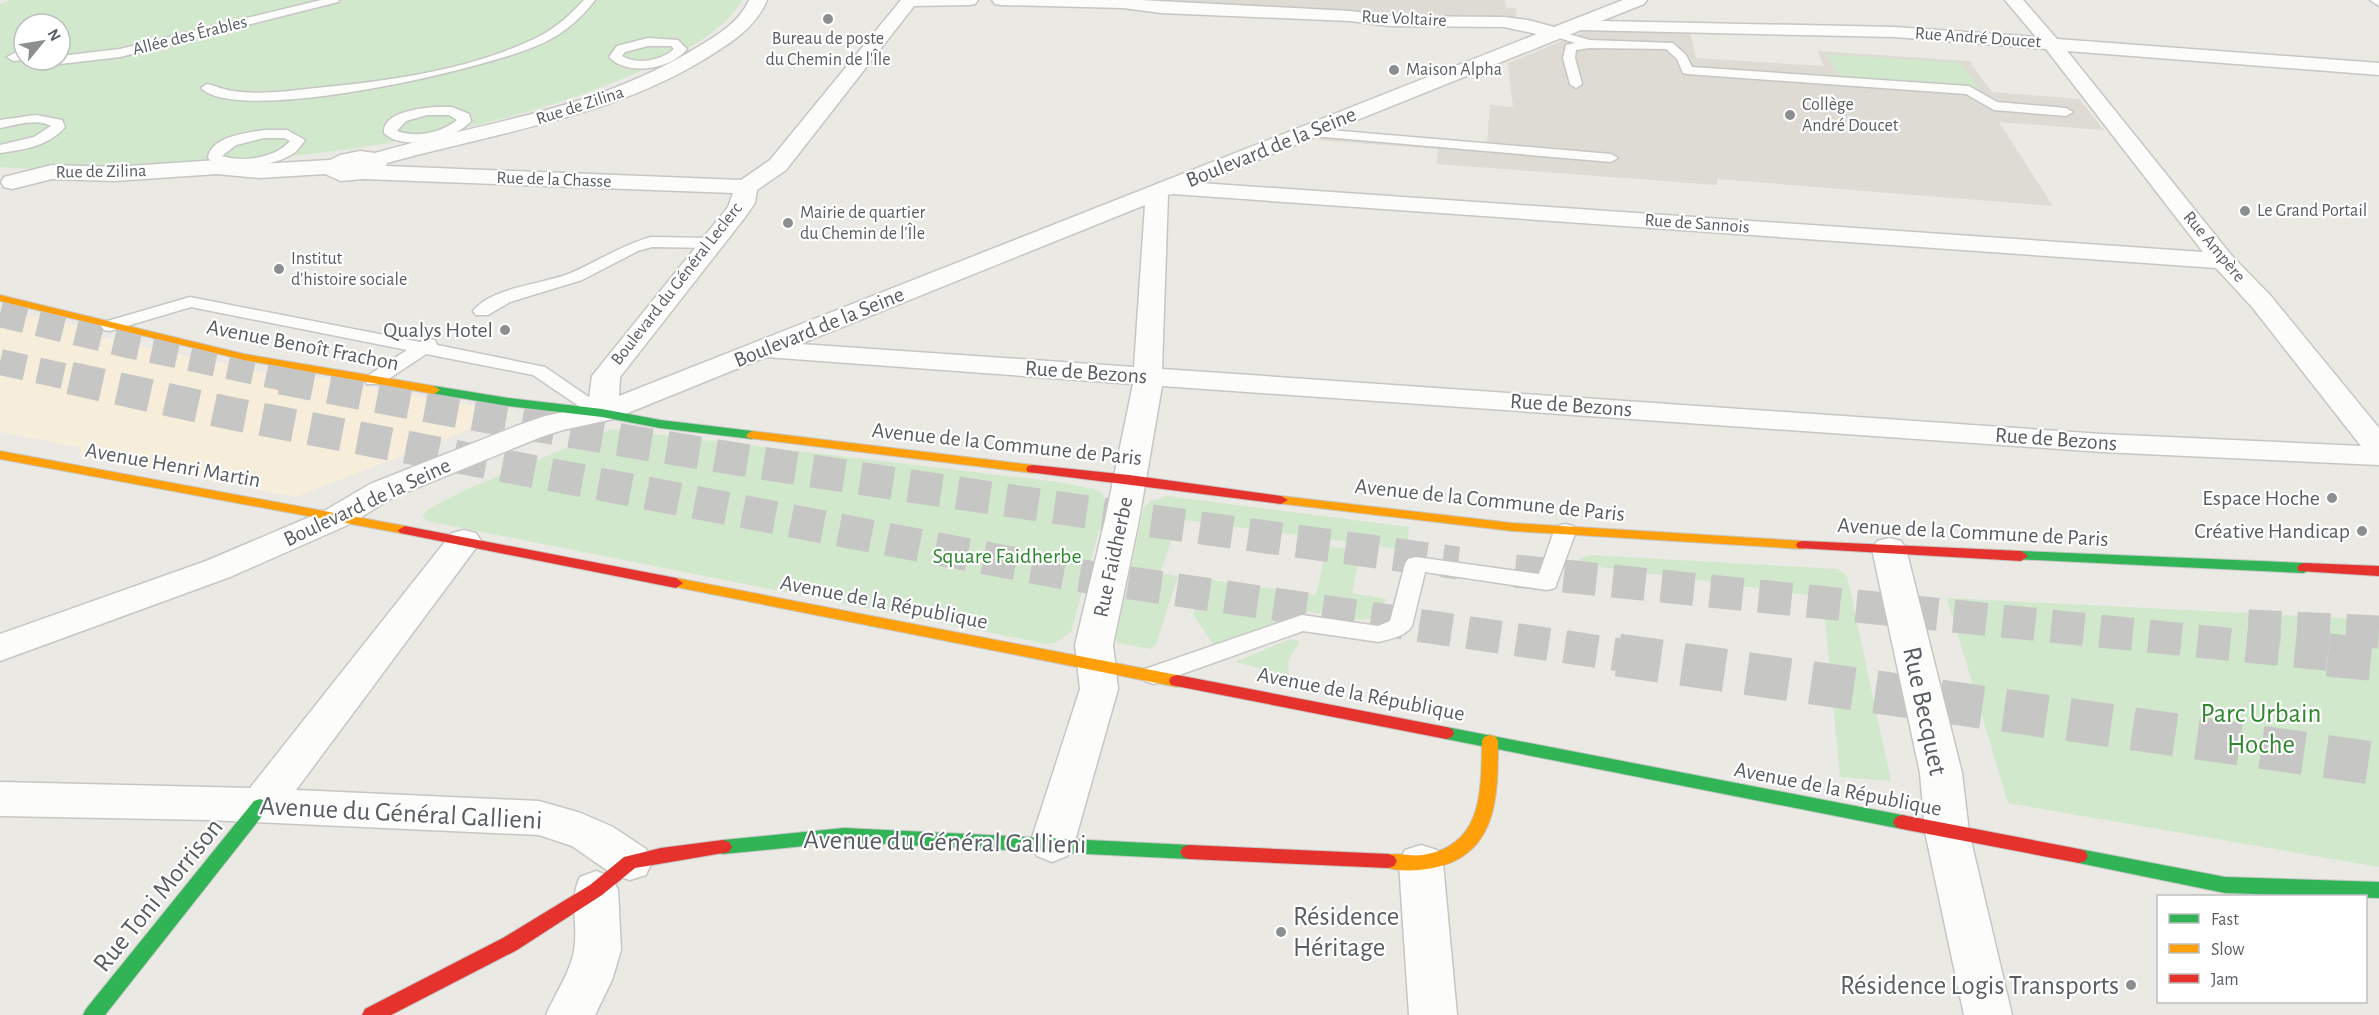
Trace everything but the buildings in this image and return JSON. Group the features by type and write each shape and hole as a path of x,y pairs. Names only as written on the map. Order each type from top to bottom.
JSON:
{"main road":[{"name":"Avenue Benoît Frachon","path":"0,298 244,357 508,402 602,413"},
{"name":"Avenue de la Commune de Paris","path":"602,413 685,428 1081,475 1128,478 1451,520 1565,531 1889,549 2379,571"},
{"name":"Avenue Henri Martin","path":"0,455 338,516"},
{"name":"Avenue de la République","path":"338,516 1095,666 1154,675 2225,885 2379,890"},
{"name":"Avenue du Général Gallieni","path":"630,862 661,855 808,837 844,835 1421,863 1444,857 1464,847 1475,838 1481,823 1490,782 1490,741"},
{"name":"Rue Toni Morrison","path":"93,1015 260,806"},
{"path":"372,1015 510,944 596,890 630,862"}],"street":[{"name":"Rue de Zilina","path":"6,180 52,172 114,174 218,167 334,167 333,172 341,174 369,166 441,138 519,125 633,88 683,58 728,35 747,19 758,0"},
{"path":"910,1 969,0"},
{"name":"Rue Voltaire","path":"1001,0 1123,3 1161,8 1350,16 1390,21 1504,22 1528,25 1554,33"},
{"name":"Boulevard de la Seine","path":"0,648 218,569 338,516 381,491 530,431 556,422 602,413 1554,33 1583,34 1638,0"},
{"name":"Rue Ampère","path":"2014,0 2223,261 2261,302 2379,448"},
{"name":"Boulevard du Général Leclerc","path":"602,413 606,376 743,203 746,187 778,165 910,1"},
{"name":"Rue André Doucet","path":"1583,34 1894,32 2379,69"},
{"path":"2343,66 2372,89"},
{"name":"Rue de la Chasse","path":"369,166 746,187"},
{"name":"Rue de Zilina","path":"6,180 104,193"},
{"name":"Rue de Sannois","path":"1163,190 2223,261"},
{"name":"Rue Faidherbe","path":"1052,844 1099,690 1094,645 1122,520 1148,377 1163,190"},
{"name":"Rue de Bezons","path":"763,350 2102,442 2379,456"},
{"path":"260,806 464,541"},
{"name":"Rue Becquet","path":"1889,549 1941,774 1947,832 1988,1015"},
{"name":"Avenue du Général Gallieni","path":"0,799 260,806 539,818 574,826 603,842 630,862"},
{"path":"1421,863 1433,1015"},
{"path":"570,1015 588,980 598,950 596,890"}],"lane":[{"name":"Allée des Érables","path":"72,59 110,54 169,42 334,0"},
{"path":"207,88 220,94 284,94 370,85 429,75 476,63 538,40 579,15 590,0"},
{"path":"2375,0 2379,3"},
{"name":"Allée des Érables","path":"277,3 319,4"},
{"path":"1576,84 1569,58 1570,48 1583,34 1669,46 1682,58 1687,70 1969,90 1994,106 2066,112"},
{"path":"0,124 40,119 57,123 58,127 38,140 0,149"},
{"path":"1306,132 1611,158"},
{"path":"264,134 287,134 298,140 291,150 266,167 229,163 215,158 215,154 218,149 237,140 264,134"},
{"path":"482,311 504,298 576,277 632,248 651,242 713,243"},
{"path":"110,326 190,302 426,346 539,371 602,413"},
{"path":"374,380 426,346"},
{"path":"1154,675 1302,623 1379,634 1400,626 1416,564 1547,583 1565,531"}],"shaded area":[{"path":"1178,0 1505,0 1506,8 1516,8 1517,18 1176,3"},
{"name":"Collège André Doucet","path":"1584,32 1690,32 1696,58 1824,66 1818,51 1969,61 1992,92 2079,99 2104,130 1999,122 2053,206 1717,179 1717,185 1437,164 1438,149 1318,140 1340,132 1487,143 1490,105 1513,107 1508,63"},
{"path":"39,316 83,327 81,333 302,381 318,378 513,413 295,497 80,455 79,447 0,432 0,329 23,317"}],"green space":[{"path":"10,0 742,0 734,12 711,33 684,50 643,70 524,113 463,128 401,141 276,158 94,168 0,167 0,4"},
{"path":"1826,54 1960,63 1980,89 1842,80"},
{"name":"Square Faidherbe","path":"612,429 1058,482 1094,489 1102,493 1106,506 1071,632 1057,642 1047,644 427,521 422,516 427,510 465,490"},
{"path":"1167,496 1409,527 1407,550 1179,519 1160,573 1178,576 1156,644 1151,649 1118,643 1116,638 1144,507 1151,501"},
{"path":"1327,546 1361,550 1352,593 1386,599 1379,616 1362,620 1309,612 1213,644 1193,614 1204,579 1316,595"},
{"path":"1589,555 1838,569 1847,576 1891,781 1840,777 1823,597 1571,563"},
{"name":"Parc Urbain Hoche","path":"1947,598 2379,620 2379,867 2008,803"},
{"path":"1290,639 1300,641 1288,661 1289,676 1235,662"}],"tunnel":[{"path":"0,314 128,345 289,379"},
{"path":"0,362 77,379"},
{"path":"70,378 234,414 1069,574 1628,656"},
{"path":"281,378 574,432 868,480 1458,563"},
{"path":"1515,571 2343,656"},
{"path":"2248,626 2379,632"},
{"path":"1618,655 2379,764"},
{"path":"2328,655 2379,660"}],"traffic: fast":[{"path":"434,390 508,402 602,413 660,424 752,435"},
{"path":"2021,556 2304,568"},
{"path":"1446,733 1902,822"},
{"path":"93,1015 260,806"},
{"path":"723,847 844,835 1189,852"},
{"path":"2079,856 2225,885 2379,890"}],"traffic: slow":[{"path":"0,298 244,357 434,390"},
{"path":"752,435 1033,469"},
{"path":"0,455 405,530"},
{"path":"1281,500 1512,527 1803,545"},
{"path":"676,583 1177,681"},
{"path":"1388,861 1421,863 1444,858 1461,849 1474,836 1487,802 1490,741"}],"traffic: jam":[{"path":"1033,469 1129,479 1281,500"},
{"path":"405,530 676,583"},
{"path":"1803,545 2021,556"},
{"path":"2304,568 2379,571"},
{"path":"1177,681 1446,733"},
{"path":"1902,822 2079,856"},
{"path":"372,1015 510,944 596,890 630,862 661,855 723,847"},
{"path":"1189,852 1388,861"}],"place":[{"name":"Bureau de poste du Chemin de l'Île","path":"828,19"},
{"name":"Maison Alpha","path":"1394,70"},
{"name":"Collège André Doucet","path":"1790,115"},
{"name":"Le Grand Portail","path":"2245,211"},
{"name":"Mairie de quartier du Chemin de l'Île","path":"788,223"},
{"name":"Institut d'histoire sociale","path":"279,269"},
{"name":"Qualys Hotel","path":"505,330"},
{"name":"Espace Hoche","path":"2332,498"},
{"name":"Créative Handicap","path":"2362,531"},
{"name":"Résidence Héritage","path":"1281,932"},
{"name":"Résidence Logis Transports","path":"2131,985"}]}
